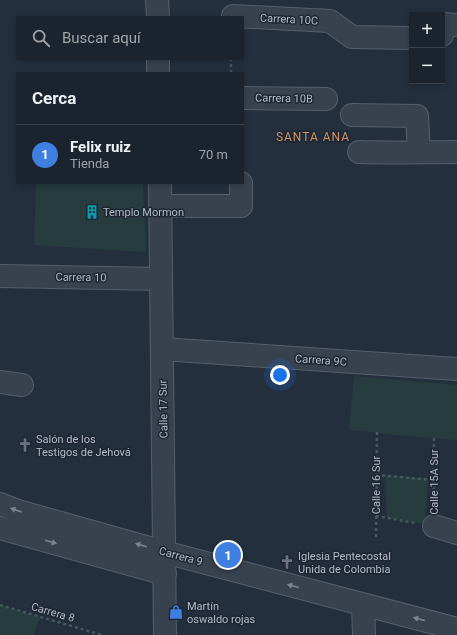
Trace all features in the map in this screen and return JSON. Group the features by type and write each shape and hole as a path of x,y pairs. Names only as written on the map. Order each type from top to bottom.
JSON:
{"street":[{"path":"157,0 158,16"},
{"name":"Carrera 10C","path":"233,11 330,21 352,36 409,38"},
{"path":"445,24 457,24"},
{"path":"158,60 158,72"},
{"name":"Carrera 10B","path":"244,98 326,99"},
{"path":"352,115 417,116 419,152"},
{"path":"359,152 409,154 419,152 457,152"},
{"path":"156,192 241,206 241,184"},
{"name":"Calle 17 Sur","path":"156,192 161,279 165,635"},
{"name":"Carrera 10","path":"0,276 161,279"},
{"name":"Carrera 9C","path":"162,349 457,369"},
{"path":"0,382 22,385"},
{"name":"Carrera 9","path":"0,504 18,511 164,552 457,629"},
{"path":"434,526 457,533"},
{"name":"Carrera 9","path":"0,528 165,574"},
{"path":"363,605 364,635"}],"path":[{"path":"231,72 232,60"},
{"name":"Calle 16 Sur","path":"376,432 376,537"},
{"name":"Calle 15A Sur","path":"434,437 434,526"},
{"path":"376,475 433,480"},
{"path":"376,516 434,526"},
{"name":"Carrera 8","path":"0,605 102,635"}],"green space":[{"path":"36,184 143,184 146,252 34,245"},
{"path":"354,376 457,385 457,440 349,430"},
{"path":"385,475 429,478 424,524 387,518"},
{"path":"0,605 40,617 34,635 0,635"}],"place":[{"name":"Templo Mormon","path":"92,212"},
{"name":"Salón de los Testigos de Jehová","path":"25,445"},
{"name":"Felix ruiz","path":"228,555"},
{"name":"Iglesia Pentecostal Unida de Colombia","path":"287,562"},
{"name":"Martín oswaldo rojas","path":"176,612"}],"district":[{"name":"SANTA ANA","path":"313,137"}]}
